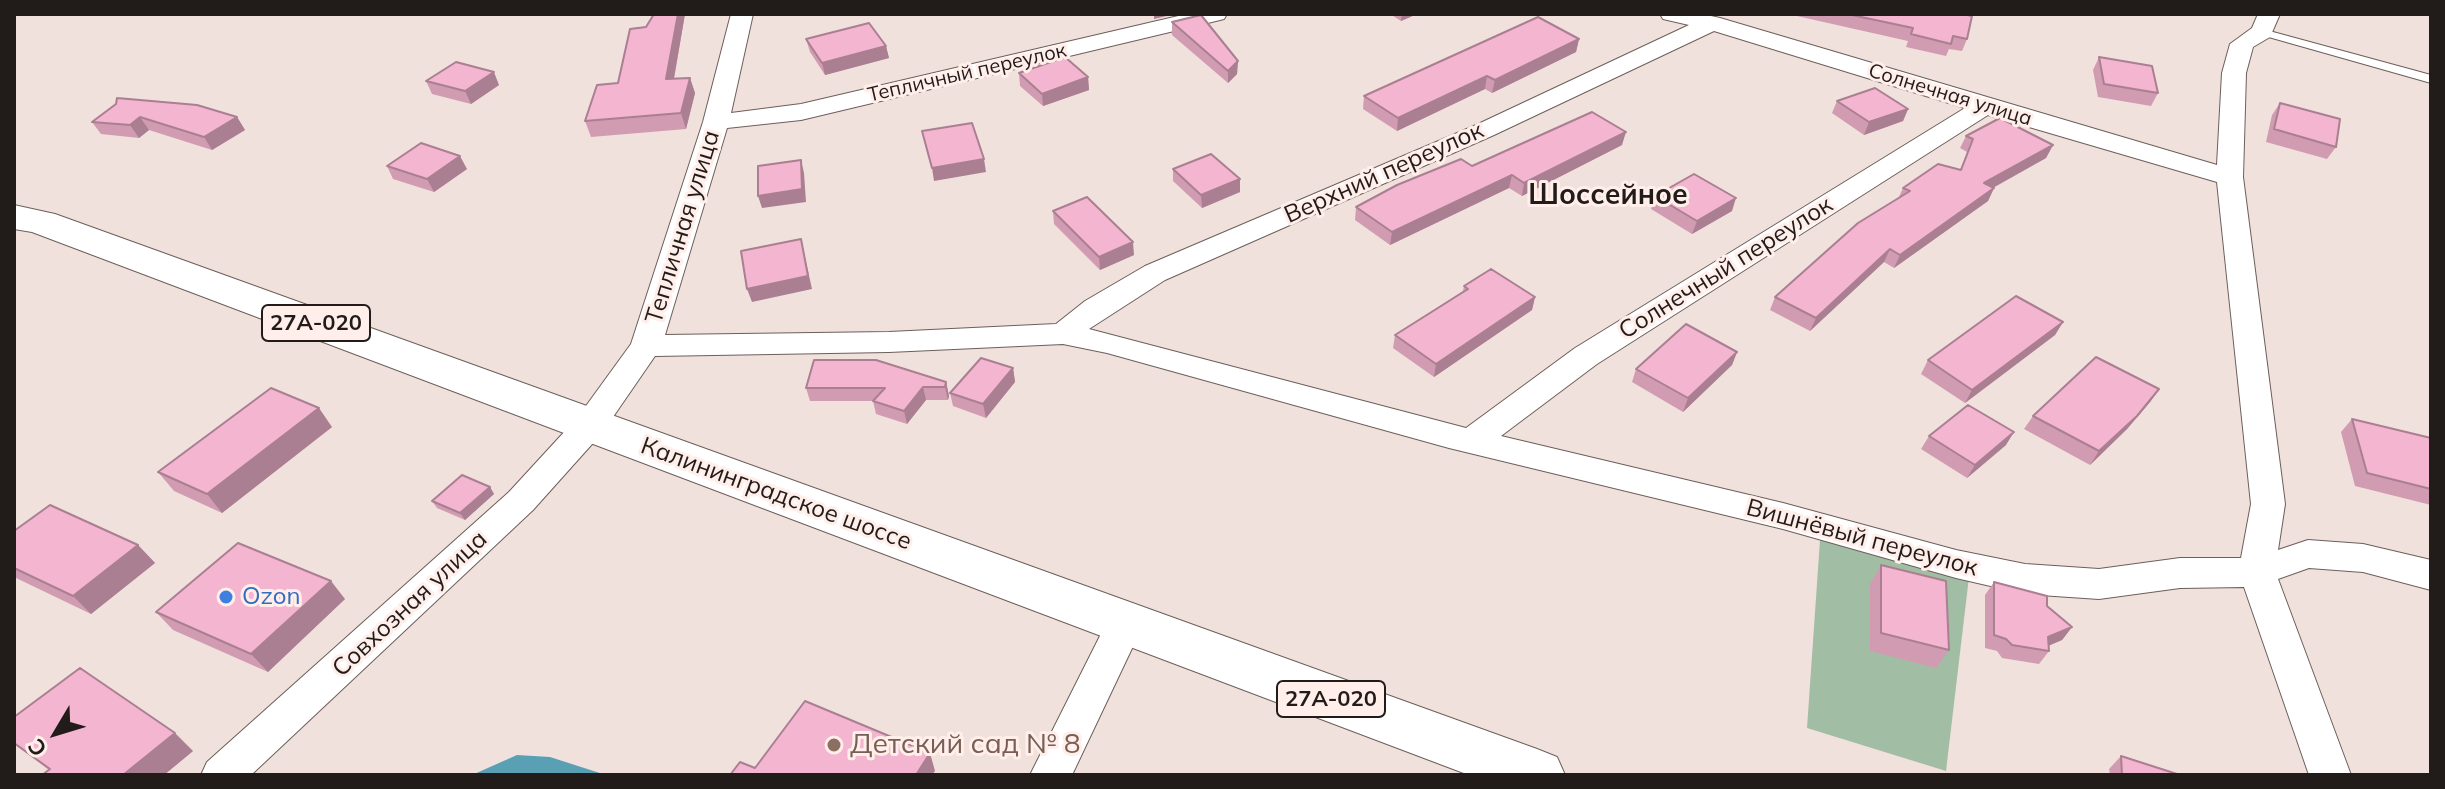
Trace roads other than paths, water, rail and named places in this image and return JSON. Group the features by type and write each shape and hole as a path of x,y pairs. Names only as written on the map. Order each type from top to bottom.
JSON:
{"main road":[{"name":"Калининградское шоссе","path":"14,217 56,227 1537,775"}],"street":[{"name":"Тепличная улица","path":"590,425 646,346 716,122 742,14"},
{"name":"Тепличный переулок","path":"716,122 801,112 1216,14"},
{"name":"Солнечная улица","path":"1671,14 1712,23 2230,177"},
{"name":"Верхний переулок","path":"1063,334 1096,308 1155,273 1485,130 1712,23"},
{"path":"2266,23 2242,44 2234,73 2230,177 2268,504 2257,572 2330,775"},
{"name":"Солнечный переулок","path":"1472,441 1586,356 1987,105"},
{"name":"Вишнёвый переулок","path":"646,346 889,342 1063,334 1107,343 1472,441 1783,516 1956,564 2025,579 2099,584 2180,573 2257,572 2308,554 2363,558 2431,575"},
{"name":"Совхозная улица","path":"222,775 521,501 590,425"},
{"path":"1051,775 1125,623"}],"lane":[{"path":"2266,23 2431,79"}],"water":[{"path":"517,755 550,757 606,775 472,775"}],"place":[{"name":"Ozon","path":"226,597"},
{"name":"Детский сад № 8","path":"834,745"}],"district":[{"name":"Шоссейное","path":"1608,196"}]}
